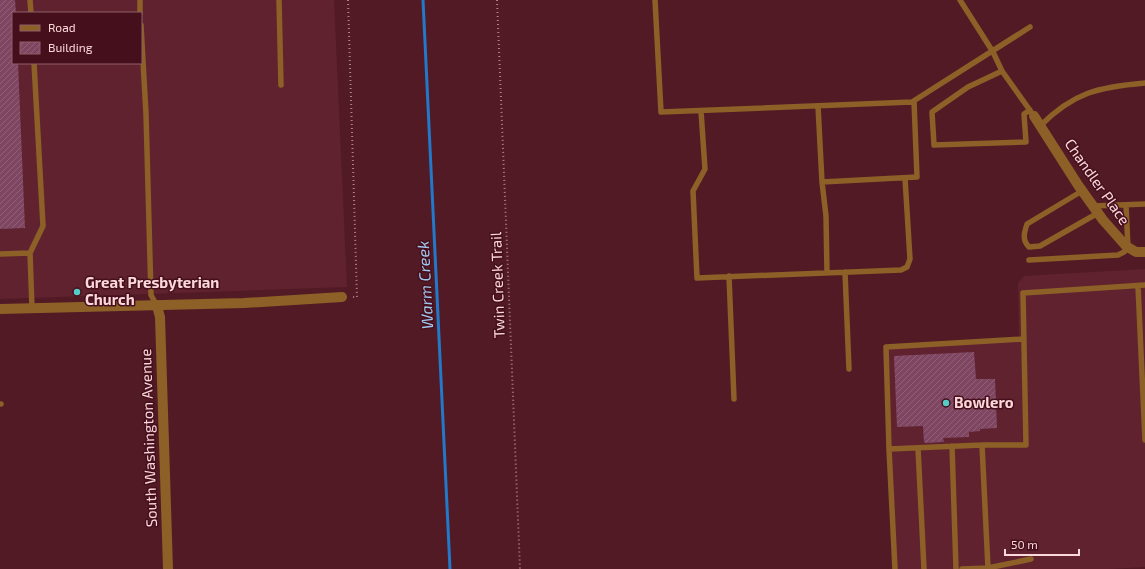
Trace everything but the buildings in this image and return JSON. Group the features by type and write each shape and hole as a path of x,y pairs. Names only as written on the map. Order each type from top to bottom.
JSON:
{"street":[{"name":"Chandler Place","path":"1032,113 1082,191 1118,238 1128,248 1136,252 1145,252"},
{"path":"0,309 244,304 342,297"},
{"name":"South Washington Avenue","path":"157,306 160,317 168,569"}],"lane":[{"path":"30,0 31,12"},
{"path":"279,0 281,85"},
{"path":"655,0 661,112 914,101 1030,27"},
{"path":"960,0 993,52 1002,71 1032,113 1024,114 1026,142 934,145 932,112 968,87 1002,71"},
{"path":"139,2 140,12"},
{"path":"142,44 152,295 157,306"},
{"path":"32,308 30,253 43,226 34,64"},
{"path":"1040,126 1061,107 1087,93 1124,85 1145,83"},
{"path":"822,182 917,177 914,101"},
{"path":"818,106 822,182 826,216 827,273"},
{"path":"701,111 704,169 693,191 697,278 901,270 907,267 910,259 905,178"},
{"path":"1082,191 1027,224 1024,231 1026,244 1030,247 1040,246 1096,209 1145,204"},
{"path":"1029,260 1118,255 1124,252 1128,248 1126,205"},
{"path":"0,254 30,253"},
{"path":"845,272 848,369"},
{"path":"729,276 734,399"},
{"path":"889,449 982,445 1026,445 1022,293 1145,285"},
{"path":"1138,286 1145,440"},
{"path":"895,569 886,347 1024,339"},
{"path":"982,445 988,568"},
{"path":"952,446 956,569"},
{"path":"918,448 924,569"},
{"path":"962,569 988,568 1031,559"}],"path":[{"path":"342,297 357,297 348,0"},
{"name":"Twin Creek Trail","path":"497,0 520,569"}],"shaded area":[{"path":"0,0 334,0 347,287 0,299"},
{"path":"1145,269 1145,567 1110,569 892,569 883,346 1019,339 1018,283 1024,276"}],"waterway":[{"name":"Warm Creek","path":"423,0 450,569"}],"place":[{"name":"Great Presbyterian Church","path":"77,292"},
{"name":"Bowlero","path":"946,403"}]}
